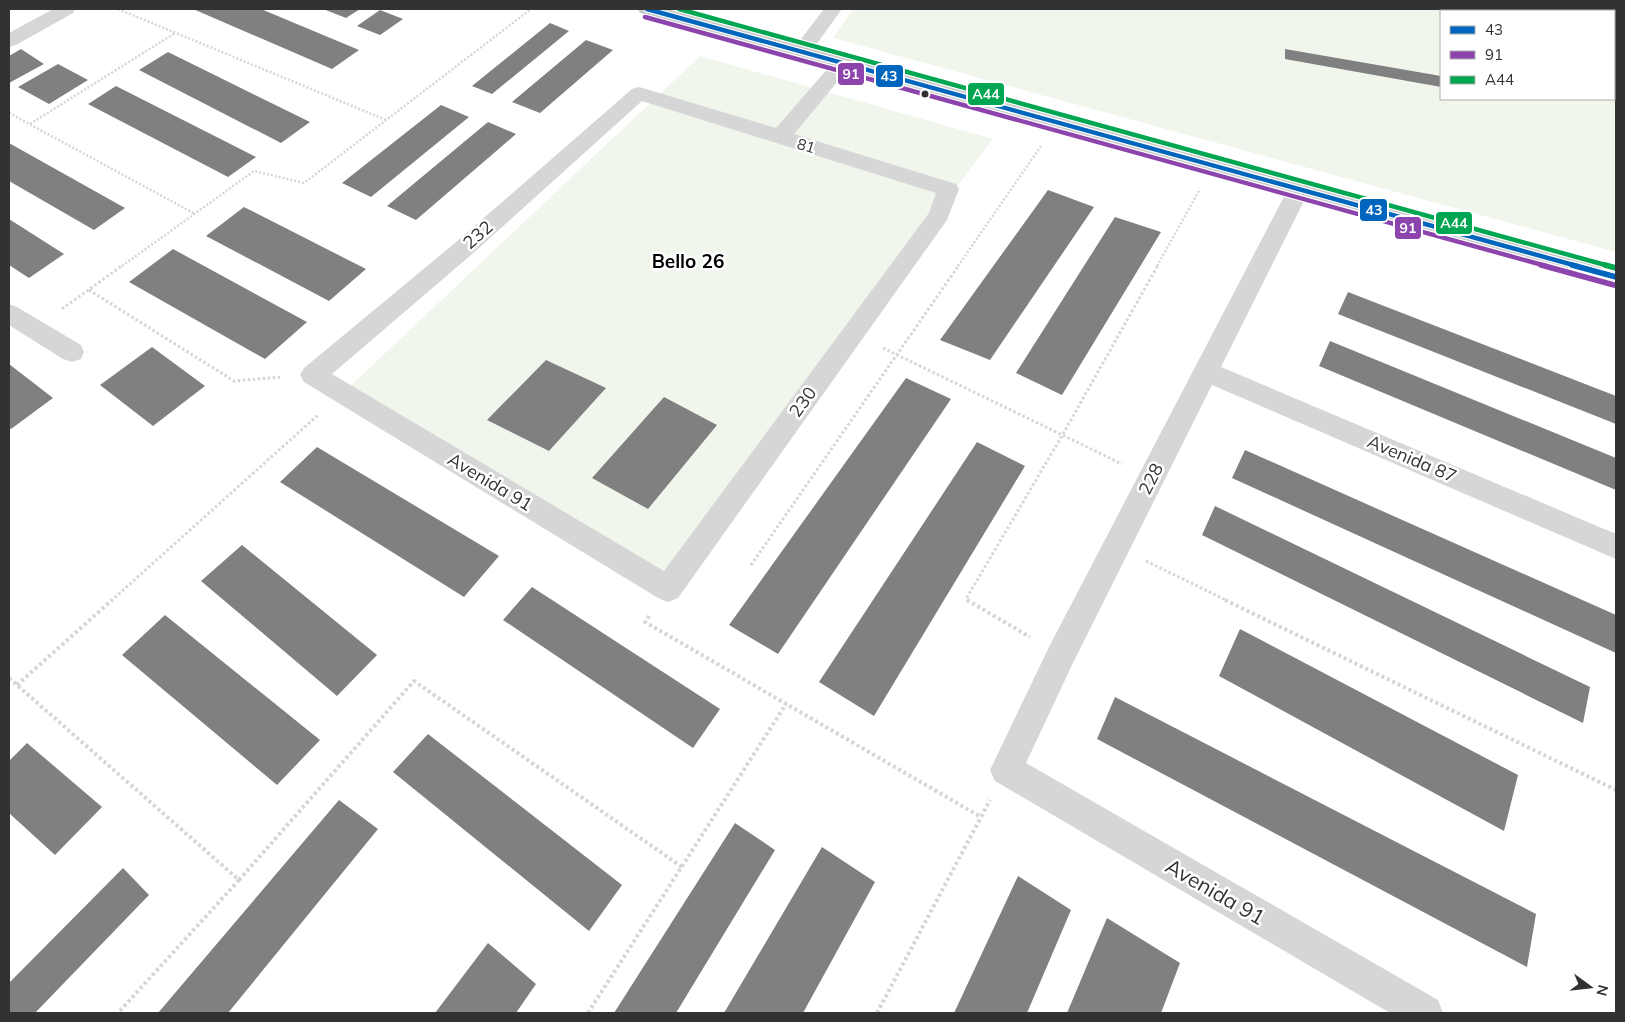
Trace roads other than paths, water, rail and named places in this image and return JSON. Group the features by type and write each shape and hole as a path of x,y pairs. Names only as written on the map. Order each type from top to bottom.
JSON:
{"main road":[{"path":"647,9 1616,277"}],"street":[{"path":"9,41 66,9"},
{"path":"801,52 833,9"},
{"path":"780,137 843,63"},
{"name":"81","path":"639,93 948,190 939,215"},
{"name":"232","path":"313,374 463,248 639,93"},
{"name":"228","path":"1006,770 1061,656 1299,189"},
{"name":"230","path":"668,589 939,215"},
{"path":"9,313 72,352"},
{"name":"Avenida 87","path":"1207,372 1616,547"},
{"name":"Avenida 91","path":"313,374 668,589"},
{"name":"Avenida 91","path":"1006,770 1425,1013"}],"district":[{"name":"Bello 26","path":"688,261"}]}
